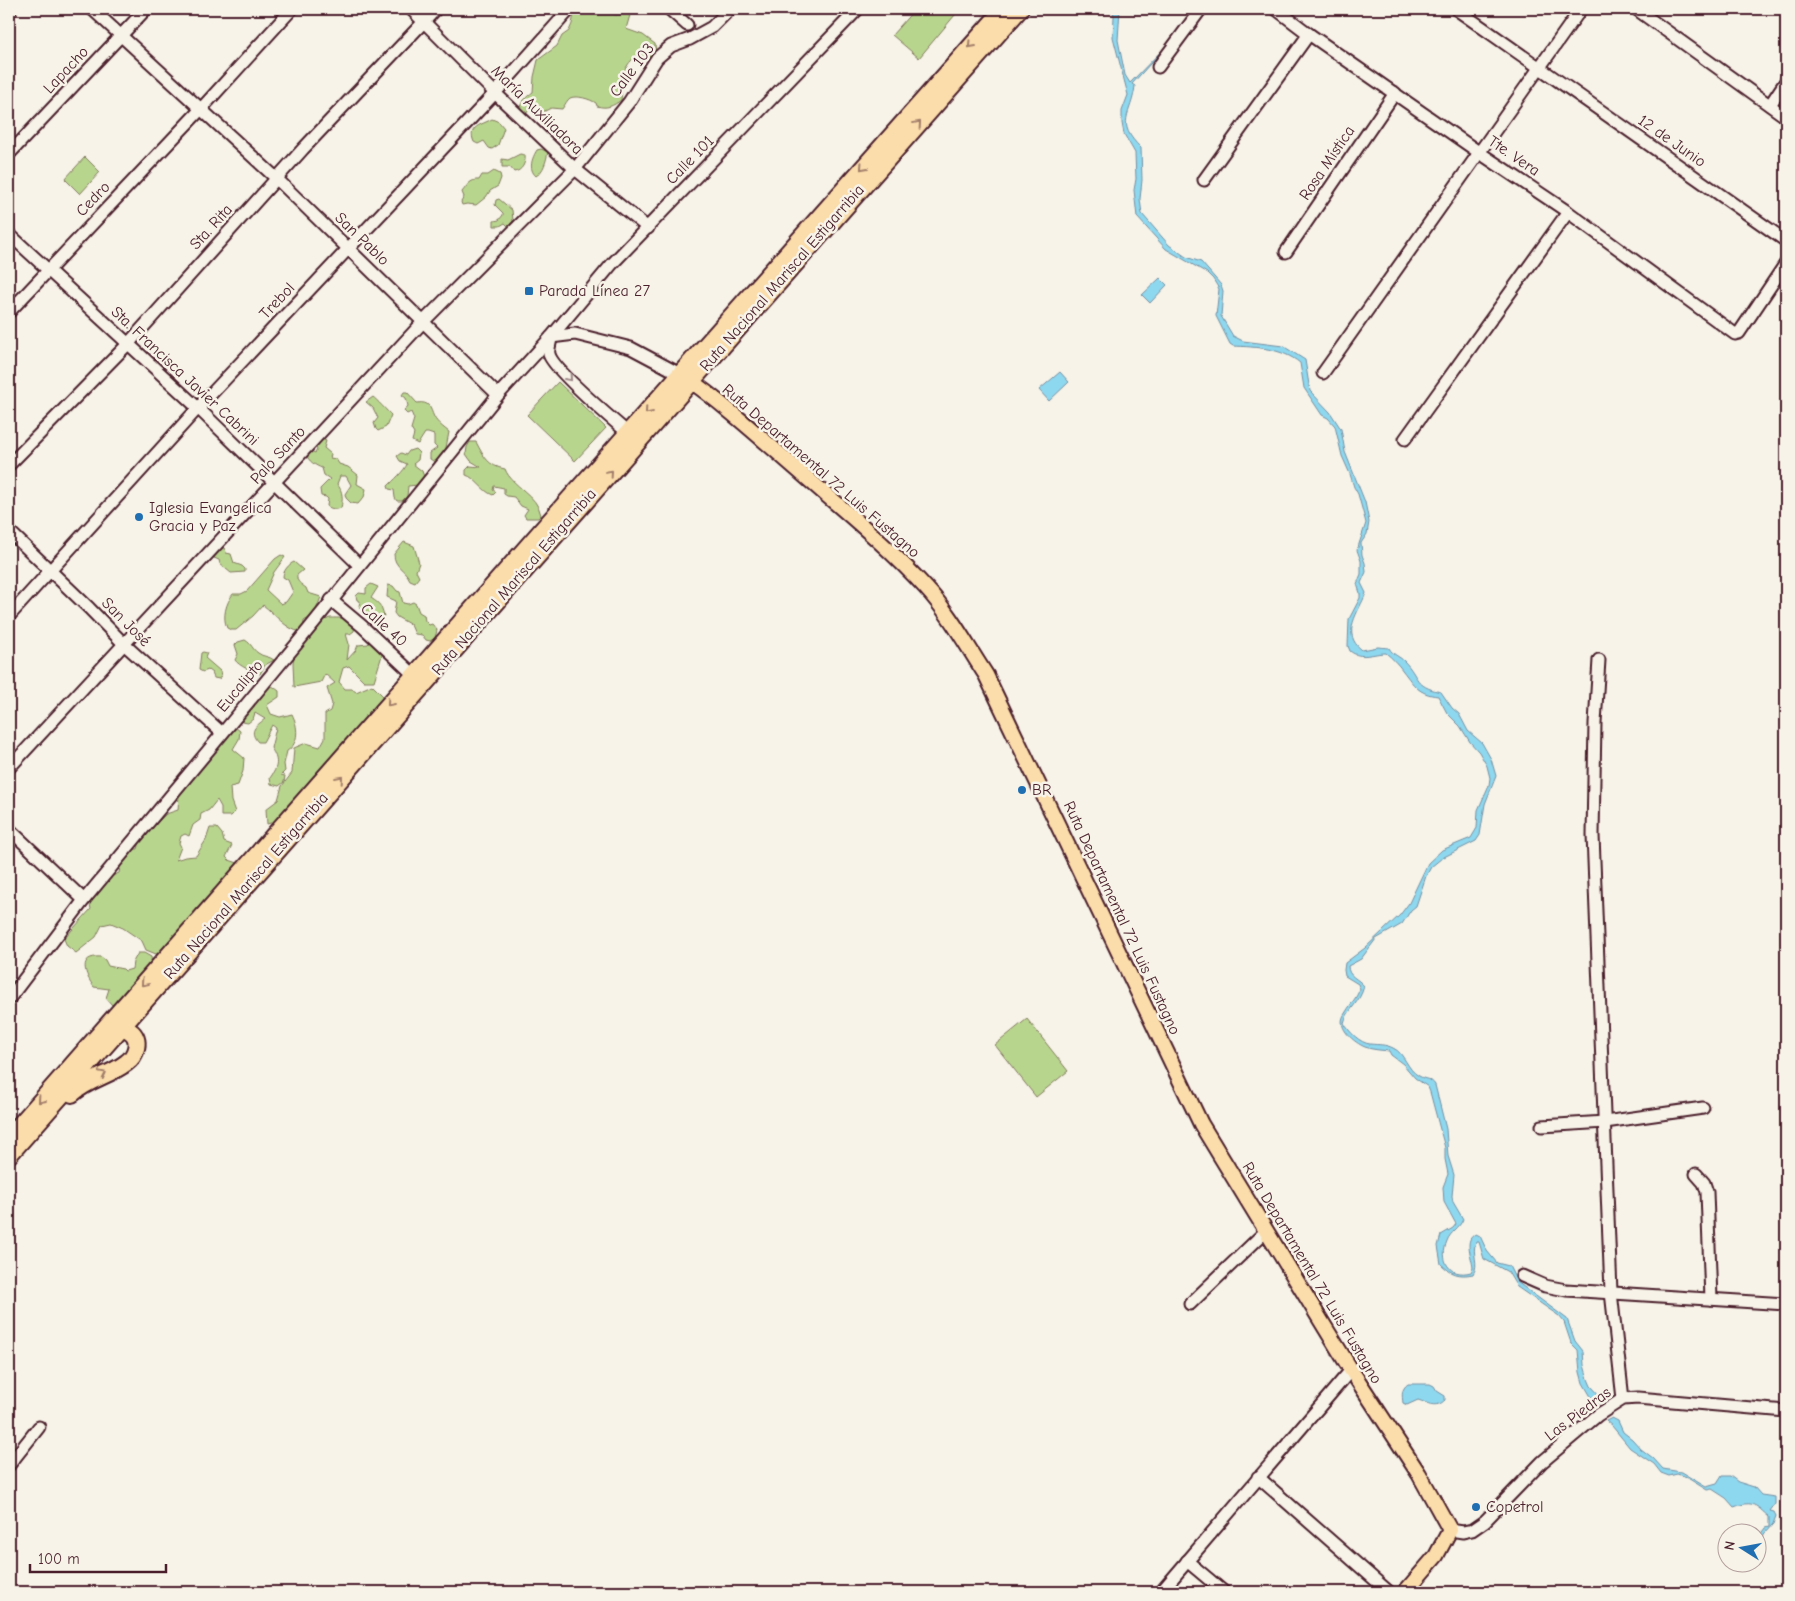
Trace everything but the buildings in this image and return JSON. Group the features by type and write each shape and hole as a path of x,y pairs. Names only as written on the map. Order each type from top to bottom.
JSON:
{"highway":[{"name":"Ruta Nacional Mariscal Estigarribia","path":"10,1147 686,378 1004,9"},
{"name":"Ruta Nacional Mariscal Estigarribia","path":"116,1025 414,676 628,433 686,378 1020,9"},
{"path":"10,1147 80,1086 126,1063 137,1047 137,1040 134,1033 116,1025"}],"main road":[{"name":"Ruta Departamental 72 Luis Fustagno","path":"686,378 747,426 856,521 907,568 948,615 986,675 995,693 1201,1124 1350,1370 1419,1474 1450,1530"},
{"path":"1405,1592 1436,1556 1450,1530"}],"street":[{"name":"San Pablo","path":"92,9 276,178 498,394"},
{"name":"Lapacho","path":"9,154 146,9"},
{"name":"Cedro","path":"9,312 201,109 292,9"},
{"name":"María Auxiliadora","path":"411,9 494,93 576,169 648,228"},
{"name":"Sta. Rita","path":"9,465 128,344 276,178 436,9"},
{"name":"Trebol","path":"9,616 198,408 349,249 570,9"},
{"path":"669,9 688,25"},
{"name":"Calle 103","path":"576,169 629,102 657,58 672,46 712,27 730,9"},
{"name":"Calle 101","path":"498,394 552,337 612,264 858,9"},
{"path":"1158,67 1201,9"},
{"name":"Tte. Vera","path":"1276,9 1480,153 1568,212 1735,334 1739,333 1786,263"},
{"name":"12 de Junio","path":"1456,9 1786,241"},
{"path":"1323,373 1581,9"},
{"path":"1636,9 1786,117"},
{"path":"1204,180 1309,34"},
{"path":"1770,104 1786,81"},
{"name":"Rosa Mística","path":"1286,252 1395,93"},
{"name":"Palo Santo","path":"9,768 423,322 576,169"},
{"path":"1405,439 1568,212"},
{"name":"Sta. Francisca Javier Cabrini","path":"9,234 198,408 359,564"},
{"path":"628,433 577,388 551,360 548,353 552,337 574,334 631,348 686,378"},
{"name":"Eucalipto","path":"9,999 84,900 498,394"},
{"name":"San José","path":"9,531 124,645 222,733"},
{"name":"Calle 40","path":"331,600 362,626 414,676"},
{"path":"1600,660 1595,722 1593,835 1611,1292 1623,1399"},
{"path":"9,829 84,900"},
{"path":"1542,1126 1605,1122 1703,1108"},
{"path":"1696,1174 1704,1183 1706,1192 1711,1299"},
{"path":"1190,1304 1266,1231"},
{"path":"1522,1276 1545,1286 1559,1289 1786,1304"},
{"path":"1161,1592 1350,1370"},
{"name":"Las Piedras","path":"1450,1530 1463,1532 1472,1530 1485,1521 1542,1462 1598,1415 1623,1399 1638,1398 1786,1411"},
{"path":"9,1465 39,1427"},
{"path":"1258,1477 1389,1592"},
{"path":"1187,1561 1224,1592"}],"green space":[{"path":"575,9 613,9 612,13 616,15 627,12 630,15 626,29 643,35 655,44 656,52 652,58 634,58 626,67 621,100 613,105 601,107 587,99 573,97 569,99 562,109 551,108 541,113 536,107 532,107 524,116 519,110 524,100 533,92 538,60 557,46 562,36 569,31"},
{"path":"915,9 960,9 919,58 892,35"},
{"path":"492,119 499,122 504,128 498,145 492,149 484,141 478,144 474,142 472,132"},
{"path":"541,149 548,152 543,169 536,176 532,170 532,163 537,150"},
{"path":"520,154 525,155 525,158 523,166 519,170 514,172 510,167 502,167 502,159 508,160"},
{"path":"85,157 100,172 80,194 65,179"},
{"path":"494,171 500,174 501,178 498,186 476,205 462,205 461,202 464,197 462,192 469,183 479,180 482,175 488,175"},
{"path":"499,199 512,210 513,221 509,227 505,223 500,226 494,226 494,221 499,220 503,215 495,205 496,200"},
{"path":"558,382 606,428 575,461 527,415"},
{"path":"404,392 407,392 417,403 427,404 437,421 449,432 445,453 437,462 430,459 430,453 437,448 434,445 434,435 425,433 418,444 412,441 414,434 411,429 414,419 411,412 407,414 404,411 408,406 406,398 402,395"},
{"path":"373,397 391,415 386,427 378,431 374,423 378,418 373,408 366,402"},
{"path":"322,439 326,441 324,448 331,454 330,458 336,459 339,464 348,467 358,475 357,484 366,489 364,497 358,504 351,503 346,498 345,494 351,485 346,476 340,476 337,484 342,495 341,508 335,509 327,506 328,499 321,496 320,489 330,479 324,475 322,468 308,459 306,454 311,451 315,453 317,450 315,445"},
{"path":"470,442 476,442 490,463 505,469 513,481 535,501 541,515 538,518 526,518 524,515 528,509 521,506 514,497 504,494 504,488 494,486 493,490 496,492 493,495 466,475 466,470 470,466 481,467 471,461 466,454"},
{"path":"415,449 419,453 418,460 413,464 422,471 424,477 418,485 408,486 407,496 402,501 397,501 394,490 389,489 388,486 407,464 400,461 397,456 401,453 406,455 409,451"},
{"path":"404,542 414,546 419,563 416,571 419,577 415,582 410,580 394,558 394,554"},
{"path":"221,548 225,548 226,553 231,554 234,563 242,566 245,572 231,573 220,564 219,560 214,558 214,554"},
{"path":"281,555 285,557 274,572 266,590 281,604 286,602 293,592 288,580 283,575 290,564 294,562 303,570 297,575 298,581 306,588 308,593 321,597 314,615 304,621 303,630 301,632 290,628 263,605 236,630 227,628 226,610 233,594 241,594 247,591 275,559"},
{"path":"371,584 378,587 371,598 381,607 384,616 381,619 369,616 359,606 360,601 357,600 356,596 359,593 366,594 366,588"},
{"path":"388,585 393,586 400,592 403,603 413,602 416,604 419,612 424,615 425,621 429,625 432,624 437,630 435,638 430,641 426,640 422,635 415,634 411,625 397,617 394,613 396,601 387,597"},
{"path":"330,618 346,619 355,624 354,631 346,634 349,644 347,660 358,645 368,644 371,641 383,652 374,681 364,681 349,666 343,668 339,682 345,689 352,689 356,692 372,685 384,697 281,820 267,824 266,809 278,800 282,786 292,773 294,748 306,743 320,747 325,738 325,714 330,711 332,704 327,688 335,683 325,674 321,682 294,687 293,663 295,646 318,623"},
{"path":"245,640 258,653 274,660 265,665 260,674 243,667 235,660 238,654 235,645"},
{"path":"201,653 207,653 205,658 220,671 221,676 219,679 214,678 208,670 203,672 199,670"},
{"path":"271,685 279,691 279,697 267,705 271,714 280,717 292,714 297,734 294,744 287,751 284,764 285,771 281,775 285,776 284,782 279,786 271,784 270,778 275,770 276,763 271,748 276,728 272,725 263,742 258,742 253,732 256,726 265,719 255,713 253,719 248,723 242,722 241,717 250,705 261,698 264,691"},
{"path":"235,727 240,731 239,739 233,749 244,758 243,771 238,785 230,787 231,801 235,812 231,816 221,816 221,807 217,800 209,810 201,814 200,820 193,825 189,836 185,834 181,836 179,843 181,847 176,860 196,856 206,840 210,828 217,828 222,834 224,842 232,845 226,857 241,864 171,946 156,954 146,950 142,941 123,928 111,923 102,925 96,937 76,953 67,946 64,939 91,909 89,900 108,878 119,873 122,858 131,849 138,849 141,837 146,829 152,828 166,814 178,810 179,795 183,786"},
{"path":"138,953 144,953 151,957 152,965 131,994 123,994 112,1005 106,998 109,989 94,987 86,972 86,962 93,957 101,957 108,966 125,971 132,969 133,962"},
{"path":"1027,1019 1068,1071 1036,1097 995,1045"}],"water":[{"path":"1112,9 1120,9 1118,40 1125,75 1130,83 1169,43 1132,84 1135,86 1126,125 1133,139 1141,148 1142,180 1140,199 1142,214 1169,245 1186,257 1201,262 1221,285 1223,291 1221,316 1233,336 1243,341 1283,346 1305,360 1310,391 1330,412 1341,429 1345,452 1365,502 1369,522 1367,534 1361,543 1366,572 1361,583 1366,593 1353,622 1352,637 1362,650 1378,647 1389,648 1404,661 1421,684 1441,692 1452,708 1459,714 1468,731 1482,743 1491,759 1496,776 1485,804 1480,835 1476,841 1442,858 1431,867 1416,906 1402,924 1376,939 1361,959 1348,966 1351,975 1364,986 1360,997 1344,1023 1362,1042 1387,1046 1397,1050 1415,1073 1432,1081 1435,1085 1446,1129 1448,1156 1454,1175 1453,1202 1463,1219 1447,1241 1444,1255 1448,1266 1457,1272 1471,1272 1473,1268 1469,1244 1472,1236 1476,1234 1480,1236 1487,1251 1497,1263 1509,1266 1517,1282 1567,1319 1575,1341 1583,1351 1584,1365 1591,1386 1604,1400 1594,1406 1593,1400 1583,1383 1578,1350 1571,1343 1564,1322 1559,1316 1517,1287 1508,1272 1484,1259 1479,1242 1476,1242 1474,1250 1476,1266 1473,1274 1455,1274 1441,1264 1438,1246 1441,1235 1456,1224 1444,1202 1443,1187 1448,1174 1445,1148 1428,1087 1415,1078 1389,1051 1371,1049 1361,1045 1352,1039 1342,1025 1344,1015 1360,989 1358,984 1345,976 1345,963 1365,948 1400,915 1409,903 1428,863 1442,850 1471,838 1477,828 1478,810 1489,785 1490,778 1487,766 1479,752 1460,726 1447,713 1438,696 1431,695 1417,688 1386,653 1363,656 1350,651 1348,646 1349,619 1360,598 1357,584 1361,574 1361,561 1357,550 1366,523 1358,494 1342,456 1335,426 1328,418 1322,415 1304,388 1300,363 1277,351 1233,346 1230,344 1216,316 1219,289 1213,279 1207,273 1166,249 1137,217 1134,190 1136,179 1135,153 1124,134 1122,123 1122,111 1128,95 1113,37 1114,16"},
{"path":"1160,278 1167,285 1150,303 1142,295"},
{"path":"1060,372 1069,382 1049,401 1039,390"},
{"path":"1408,1384 1430,1384 1445,1396 1445,1400 1435,1405 1418,1400 1407,1405 1403,1403 1402,1395 1404,1388"},
{"path":"1612,1418 1618,1421 1623,1432 1663,1469 1681,1472 1706,1487 1717,1484 1722,1476 1730,1476 1738,1482 1754,1487 1761,1495 1775,1497 1775,1504 1770,1511 1774,1512 1776,1516 1773,1524 1768,1530 1769,1517 1754,1505 1746,1504 1734,1507 1726,1498 1712,1489 1707,1490 1686,1477 1677,1474 1669,1476 1661,1473 1654,1464 1630,1448 1606,1421"}],"place":[{"name":"Parada Línea 27","path":"529,291"},
{"name":"Iglesia Evangelica Gracia y Paz","path":"139,517"},
{"name":"BR","path":"1022,790"},
{"name":"Copetrol","path":"1476,1507"}]}
